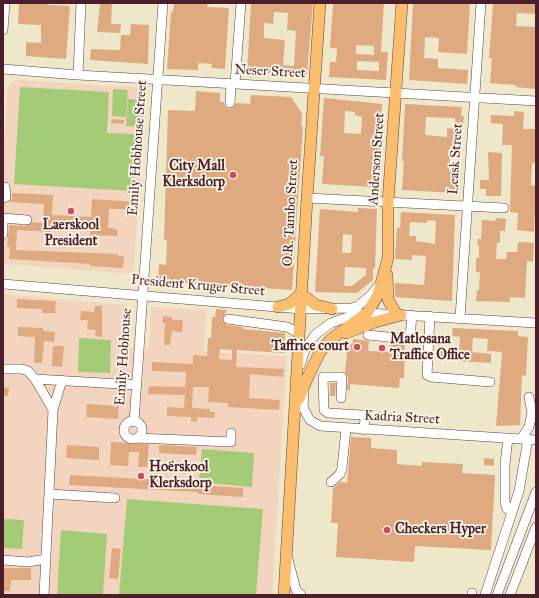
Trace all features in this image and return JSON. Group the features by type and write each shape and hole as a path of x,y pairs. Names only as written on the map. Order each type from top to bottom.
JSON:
{"main road":[{"name":"O.R. Tambo Street","path":"284,595 288,556 293,425 301,378 299,332 300,309 320,3"},
{"name":"Anderson Street","path":"367,313 378,294 388,258 388,202 402,3"},
{"path":"388,258 388,300 403,315"},
{"path":"299,332 296,319 282,307 289,304 302,294 316,305 332,309"},
{"name":"O.R. Tambo Street","path":"301,378 330,340 367,313"},
{"path":"330,340 375,322 403,315"}],"street":[{"path":"3,30 5,3"},
{"path":"78,75 81,3"},
{"name":"Emily Hobhouse Street","path":"142,295 163,3"},
{"path":"230,103 241,3"},
{"name":"Leask Street","path":"460,318 466,206 481,3"},
{"name":"Neser Street","path":"3,69 157,80 536,101"},
{"path":"3,198 6,197 5,187"},
{"path":"307,198 504,208"},
{"path":"3,234 3,218 27,220"},
{"name":"President Kruger Street","path":"3,284 300,309 332,309 351,308 363,304 381,282"},
{"name":"Emily Hobhouse","path":"134,422 142,295"},
{"path":"301,378 306,347 316,334 331,323 345,318 367,313 536,322"},
{"path":"368,335 408,339 410,337 403,315"},
{"path":"430,316 427,375 431,377 490,382"},
{"path":"228,319 287,327 299,332"},
{"path":"3,369 22,369 28,371 35,379 53,410"},
{"path":"342,398 342,377 323,377 324,410 328,413 362,415 365,418 364,430"},
{"name":"Kadria Street","path":"301,378 304,407 310,420 320,426 335,428 345,433 364,430 528,439"},
{"path":"35,379 136,385"},
{"path":"44,595 53,410 62,380"},
{"path":"485,595 519,491 532,413 529,397"},
{"path":"137,438 141,433 141,427 134,422 125,426 124,434 130,439 137,438 231,442 231,433"},
{"path":"331,482 340,474 342,468 345,433"},
{"path":"508,438 506,502 507,509 512,512"},
{"path":"497,595 536,492"},
{"path":"50,494 115,498"},
{"path":"510,595 536,527"},
{"path":"288,556 296,590 301,595"},
{"path":"3,560 28,562 46,559"}],"shaded area":[{"name":"Laerskool President","path":"16,80 147,88 133,274 3,264 3,159 8,86"},
{"name":"Hoërskool Klerksdorp","path":"3,294 127,305 125,348 149,349 151,307 206,310 204,352 287,356 272,595 3,595"}],"green space":[{"path":"20,87 109,92 107,133 137,134 133,191 14,184"},
{"path":"113,89 128,90 126,117 112,116"},
{"path":"128,99 143,100 141,127 126,126"},
{"path":"79,338 111,340 110,373 78,372"},
{"path":"202,449 254,453 252,487 199,482"},
{"path":"127,499 263,509 256,595 119,595"},
{"path":"3,519 24,520 22,549 3,548"},
{"path":"61,530 107,534 103,595 57,595"}],"building":[{"path":"19,3 48,3 48,5 70,6 66,59 26,56 26,42 41,43 41,25 18,24"},
{"path":"100,3 112,3 111,24 121,24 120,33 97,32"},
{"path":"174,3 208,3 207,7 229,8 225,69 211,68 212,64 198,63 198,70 167,69 171,12 173,12"},
{"path":"251,3 313,3 307,74 247,72","holes":["274,12 288,13 287,30 296,31 294,66 283,65 285,40 264,38 264,23 273,24"]},
{"path":"333,3 384,3 381,52 388,52 386,80 329,77 330,62 336,62 337,48 330,48","holes":["356,45 374,46 374,55 356,54","357,61 379,62 379,71 357,70"]},
{"path":"413,3 470,3 467,54 438,52 439,38 425,37 424,58 438,59 438,68 468,70 467,84 409,80"},
{"path":"493,3 536,3 536,14 517,13 516,26 536,27 536,89 516,87 516,85 490,83 492,58 489,58"},
{"path":"131,24 149,25 148,64 90,60 91,49 120,50 121,35 130,35"},
{"name":"City Mall Klerksdorp","path":"196,91 220,93 220,102 224,102 225,106 229,109 233,108 236,103 250,104 251,95 291,97 302,113 301,126 303,126 292,290 158,281 159,264 166,265 167,240 164,240 168,110 195,111"},
{"path":"324,98 382,104 380,173 375,172 374,187 322,184 324,156 320,156","holes":["345,111 355,112 355,115 362,117 361,134 344,133"]},
{"path":"405,104 462,107 461,116 464,116 461,147 450,147 449,172 456,172 455,193 402,190 404,161 402,161","holes":["426,117 455,118 454,129 447,128 447,137 425,135"]},
{"path":"514,111 524,112 523,129 536,129 536,163 532,163 531,185 536,186 534,232 517,230 518,213 510,212 512,145 502,145 503,124 491,123 491,115 514,116"},
{"path":"112,119 124,120 124,124 111,123"},
{"path":"488,152 502,153 501,196 486,196 486,189 480,189 480,180 489,180"},
{"path":"12,193 53,195 52,215 91,217 92,199 138,202 137,209 109,209 108,227 118,230 117,236 90,235 91,226 51,223 51,232 17,230 16,250 118,254 118,256 124,256 123,268 90,266 90,264 9,259 10,247 7,247 9,225 26,226 32,222 43,223 44,204 9,202 12,199"},
{"path":"358,208 377,209 375,269 373,268 373,280 357,293 315,292 320,209 358,212","holes":["343,234 352,235 351,253 342,253","345,267 366,268 366,275 352,286 344,286"]},
{"path":"401,212 455,215 452,301 395,297 395,283 424,285 426,256 412,255 412,260 395,259 397,227 400,228","holes":["427,220 436,221 435,244 416,241 416,236 409,236 410,222 427,223"]},
{"path":"496,218 506,219 505,231 500,231 500,243 497,242 496,259 506,259 507,252 517,252 518,242 534,243 533,262 527,261 525,298 510,297 510,302 476,301 477,290 479,290 480,272 476,272 476,258 479,258 479,245 477,245 478,239 481,239 482,220 495,221"},
{"path":"17,299 56,301 55,313 42,313 42,309 17,308"},
{"path":"95,306 102,306 102,337 95,336 96,330 87,329 88,320 80,320 81,311 94,312"},
{"path":"216,309 227,310 222,319 227,325 243,327 243,329 285,333 284,353 237,350 236,367 284,369 283,377 250,374 249,398 280,400 279,410 228,407 228,403 208,402 209,387 193,387 192,408 210,409 210,412 215,412 214,418 197,417 197,422 191,421 191,417 167,416 167,407 184,408 185,395 148,394 149,386 185,387 186,372 152,371 152,362 193,364 193,355 207,356 208,338 211,338 212,317 215,317","holes":["220,349 232,350 232,360 219,359"]},
{"path":"163,316 172,317 172,320 183,320 182,332 172,331 170,345 164,345 165,323 162,323"},
{"path":"18,327 43,328 43,331 55,332 54,342 44,341 42,363 34,363 35,337 18,336"},
{"path":"453,328 518,331 518,336 528,337 526,376 522,375 520,425 496,426 502,352 487,351 488,339 473,338 472,352 491,354 491,363 440,360 440,350 459,351 460,337 452,336"},
{"path":"353,339 369,341 368,351 389,352 390,343 405,345 404,378 400,378 399,388 350,384 350,390 347,390 348,377 345,372 348,343 353,344"},
{"path":"53,346 64,346 62,367 52,366"},
{"path":"330,383 336,383 335,396 330,396"},
{"path":"3,387 9,388 8,396 3,396"},
{"path":"87,404 119,406 118,419 86,417"},
{"path":"351,437 371,438 371,448 397,450 397,464 422,466 422,462 463,464 462,473 495,475 491,550 415,546 414,562 336,557 338,523 331,523 333,488 340,482 347,483"},
{"path":"111,442 149,444 147,467 138,467 139,452 129,452 128,466 110,465"},
{"path":"67,445 99,447 99,460 66,458"},
{"path":"159,445 197,447 196,455 159,453"},
{"path":"484,458 494,459 494,466 484,465"},
{"path":"70,475 195,482 195,485 243,488 243,497 198,494 198,492 69,485"},
{"path":"112,548 121,549 118,579 109,578"},
{"path":"3,568 31,568 31,580 11,580 10,591 3,591"}],"place":[{"name":"City Mall Klerksdorp","path":"233,175"},
{"name":"Laerskool President","path":"71,211"},
{"name":"Taffrice court","path":"357,347"},
{"name":"Matlosana Traffice Office","path":"382,348"},
{"name":"Hoërskool Klerksdorp","path":"141,476"},
{"name":"Checkers Hyper","path":"387,530"}]}
